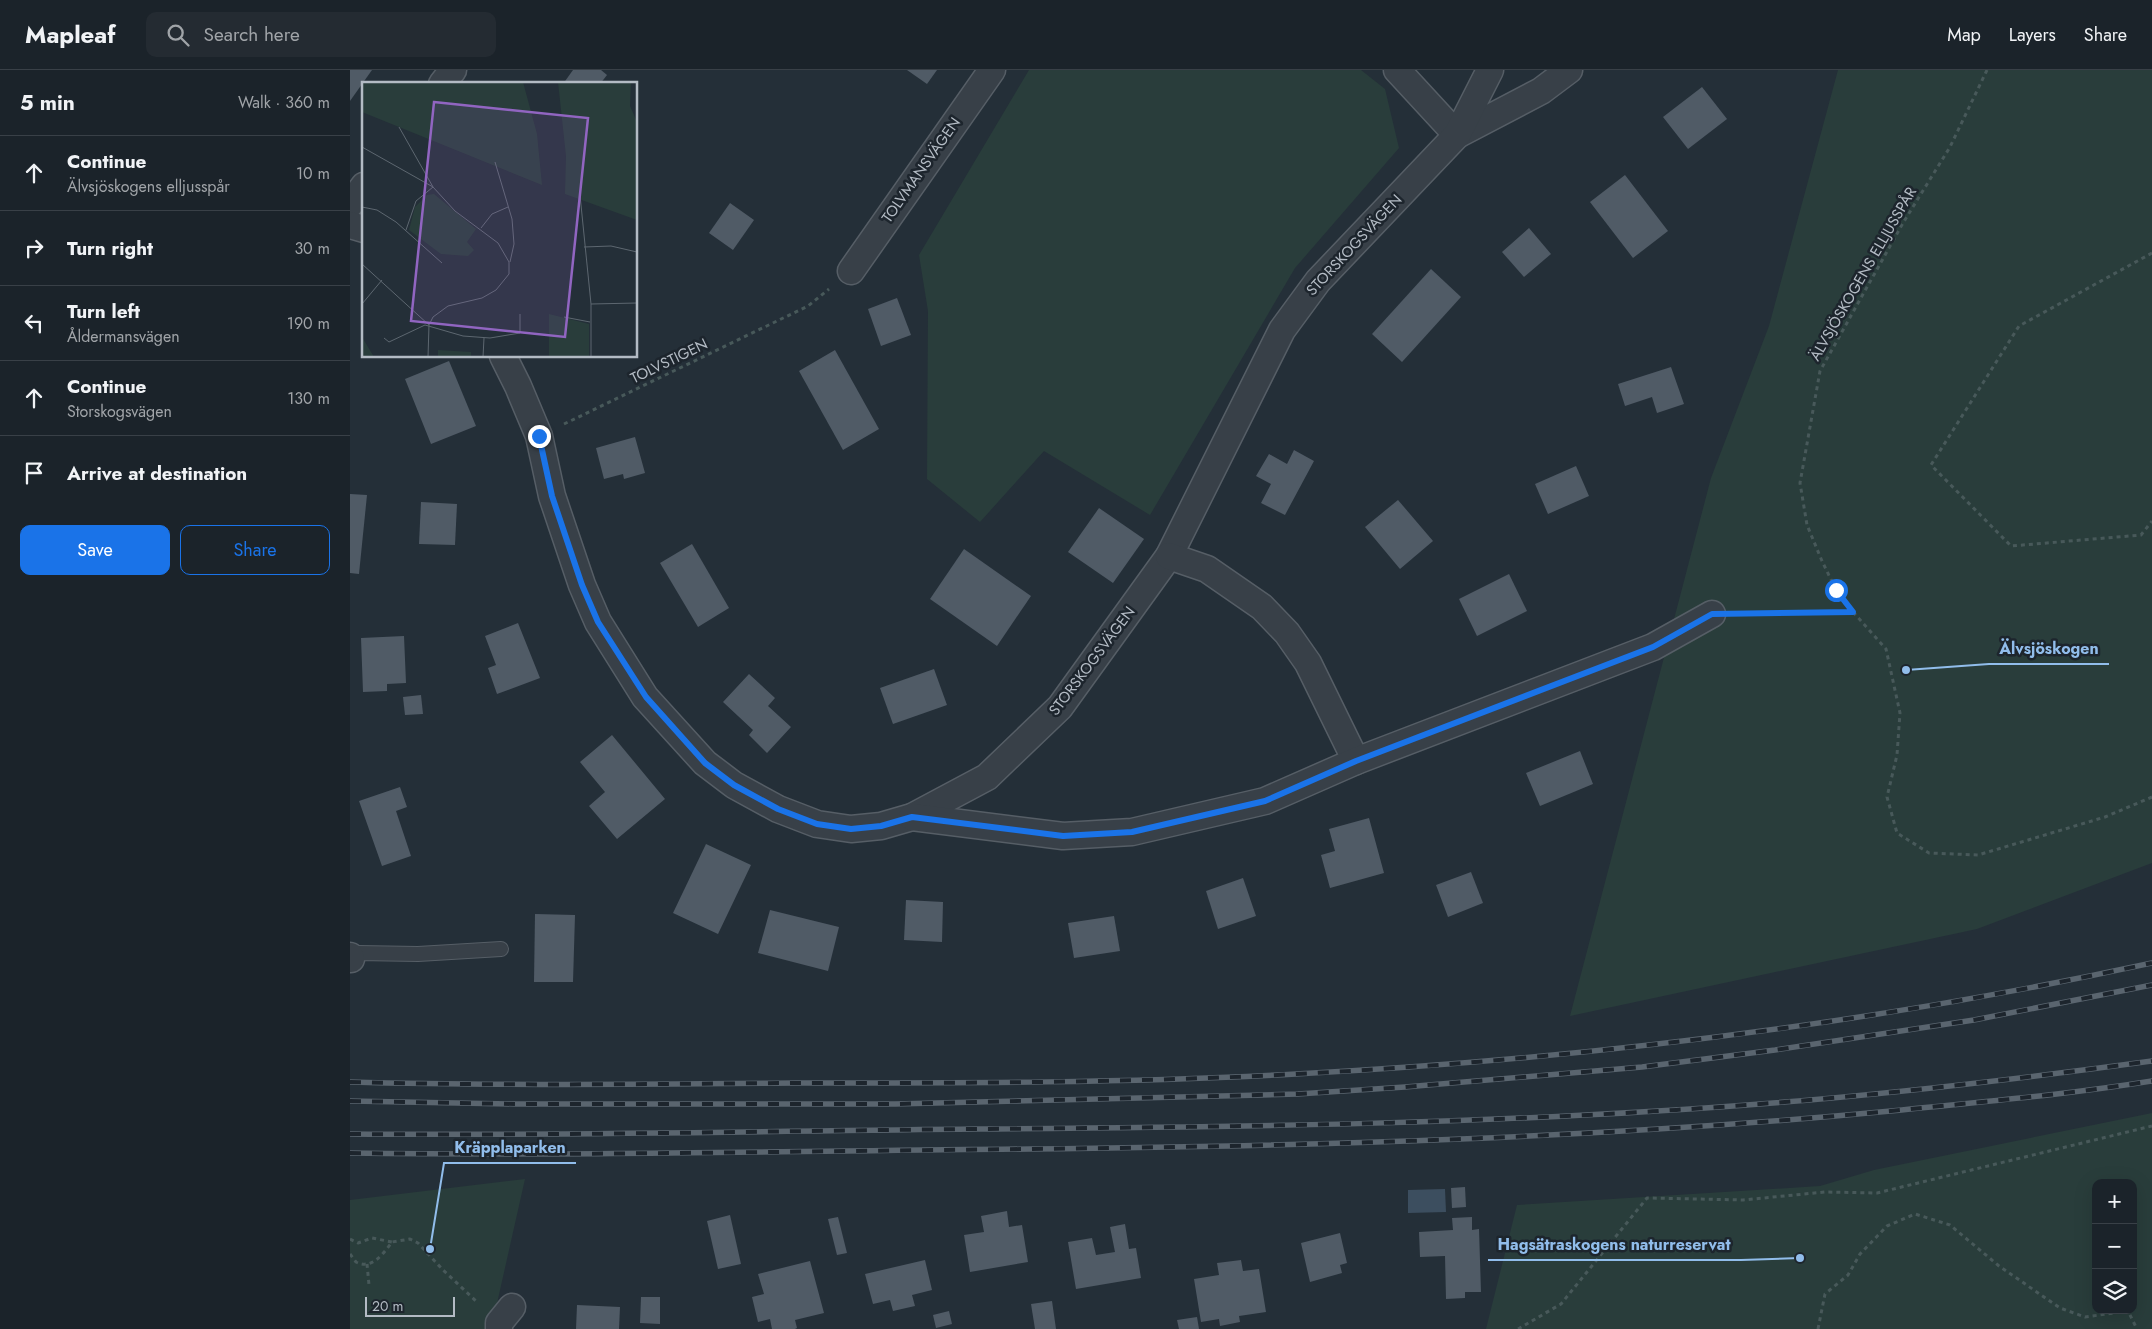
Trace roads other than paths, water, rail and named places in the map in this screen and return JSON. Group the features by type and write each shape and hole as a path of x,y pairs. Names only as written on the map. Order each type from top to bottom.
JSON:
{"street":[{"path":"443,82 452,70"},
{"name":"TOLVMANSVÄGEN","path":"851,271 992,70"},
{"path":"1397,70 1457,135 1541,91 1569,70"},
{"name":"STORSKOGSVÄGEN","path":"504,358 539,436 552,496 570,552 598,622 646,697 705,763 734,785 778,809 817,824 851,829 881,826 912,817 987,777 1060,707 1169,556 1282,330 1318,281 1457,135 1490,70"},
{"path":"350,204 362,189"},
{"path":"350,224 362,228"},
{"path":"1169,556 1207,570 1262,607 1288,632 1308,662 1356,761"},
{"path":"912,817 1063,836 1132,832 1265,801 1356,761 1653,647 1712,614"}],"lane":[{"path":"350,958 358,953 418,954 501,949"}],"water":[{"path":"1445,1189 1446,1212 1408,1213 1408,1190"}],"railway":[{"path":"350,1082 461,1084 1046,1082 1234,1077 1404,1067 1512,1059 1726,1036 1940,1004 2152,963"},
{"path":"350,1101 516,1104 895,1104 1298,1094 1642,1067 1775,1050 1974,1020 2152,985"},
{"path":"350,1134 585,1134 1175,1127 1375,1123 1574,1116 1868,1095 2152,1061"},
{"path":"350,1153 605,1154 1030,1149 1245,1146 1461,1139 1676,1128 1784,1120 2022,1098 2152,1081"}],"place":[{"name":"Älvsjöskogen","path":"1906,670"},
{"name":"Kräpplaparken","path":"430,1249"},
{"name":"Hagsätraskogens naturreservat","path":"1800,1258"}]}
